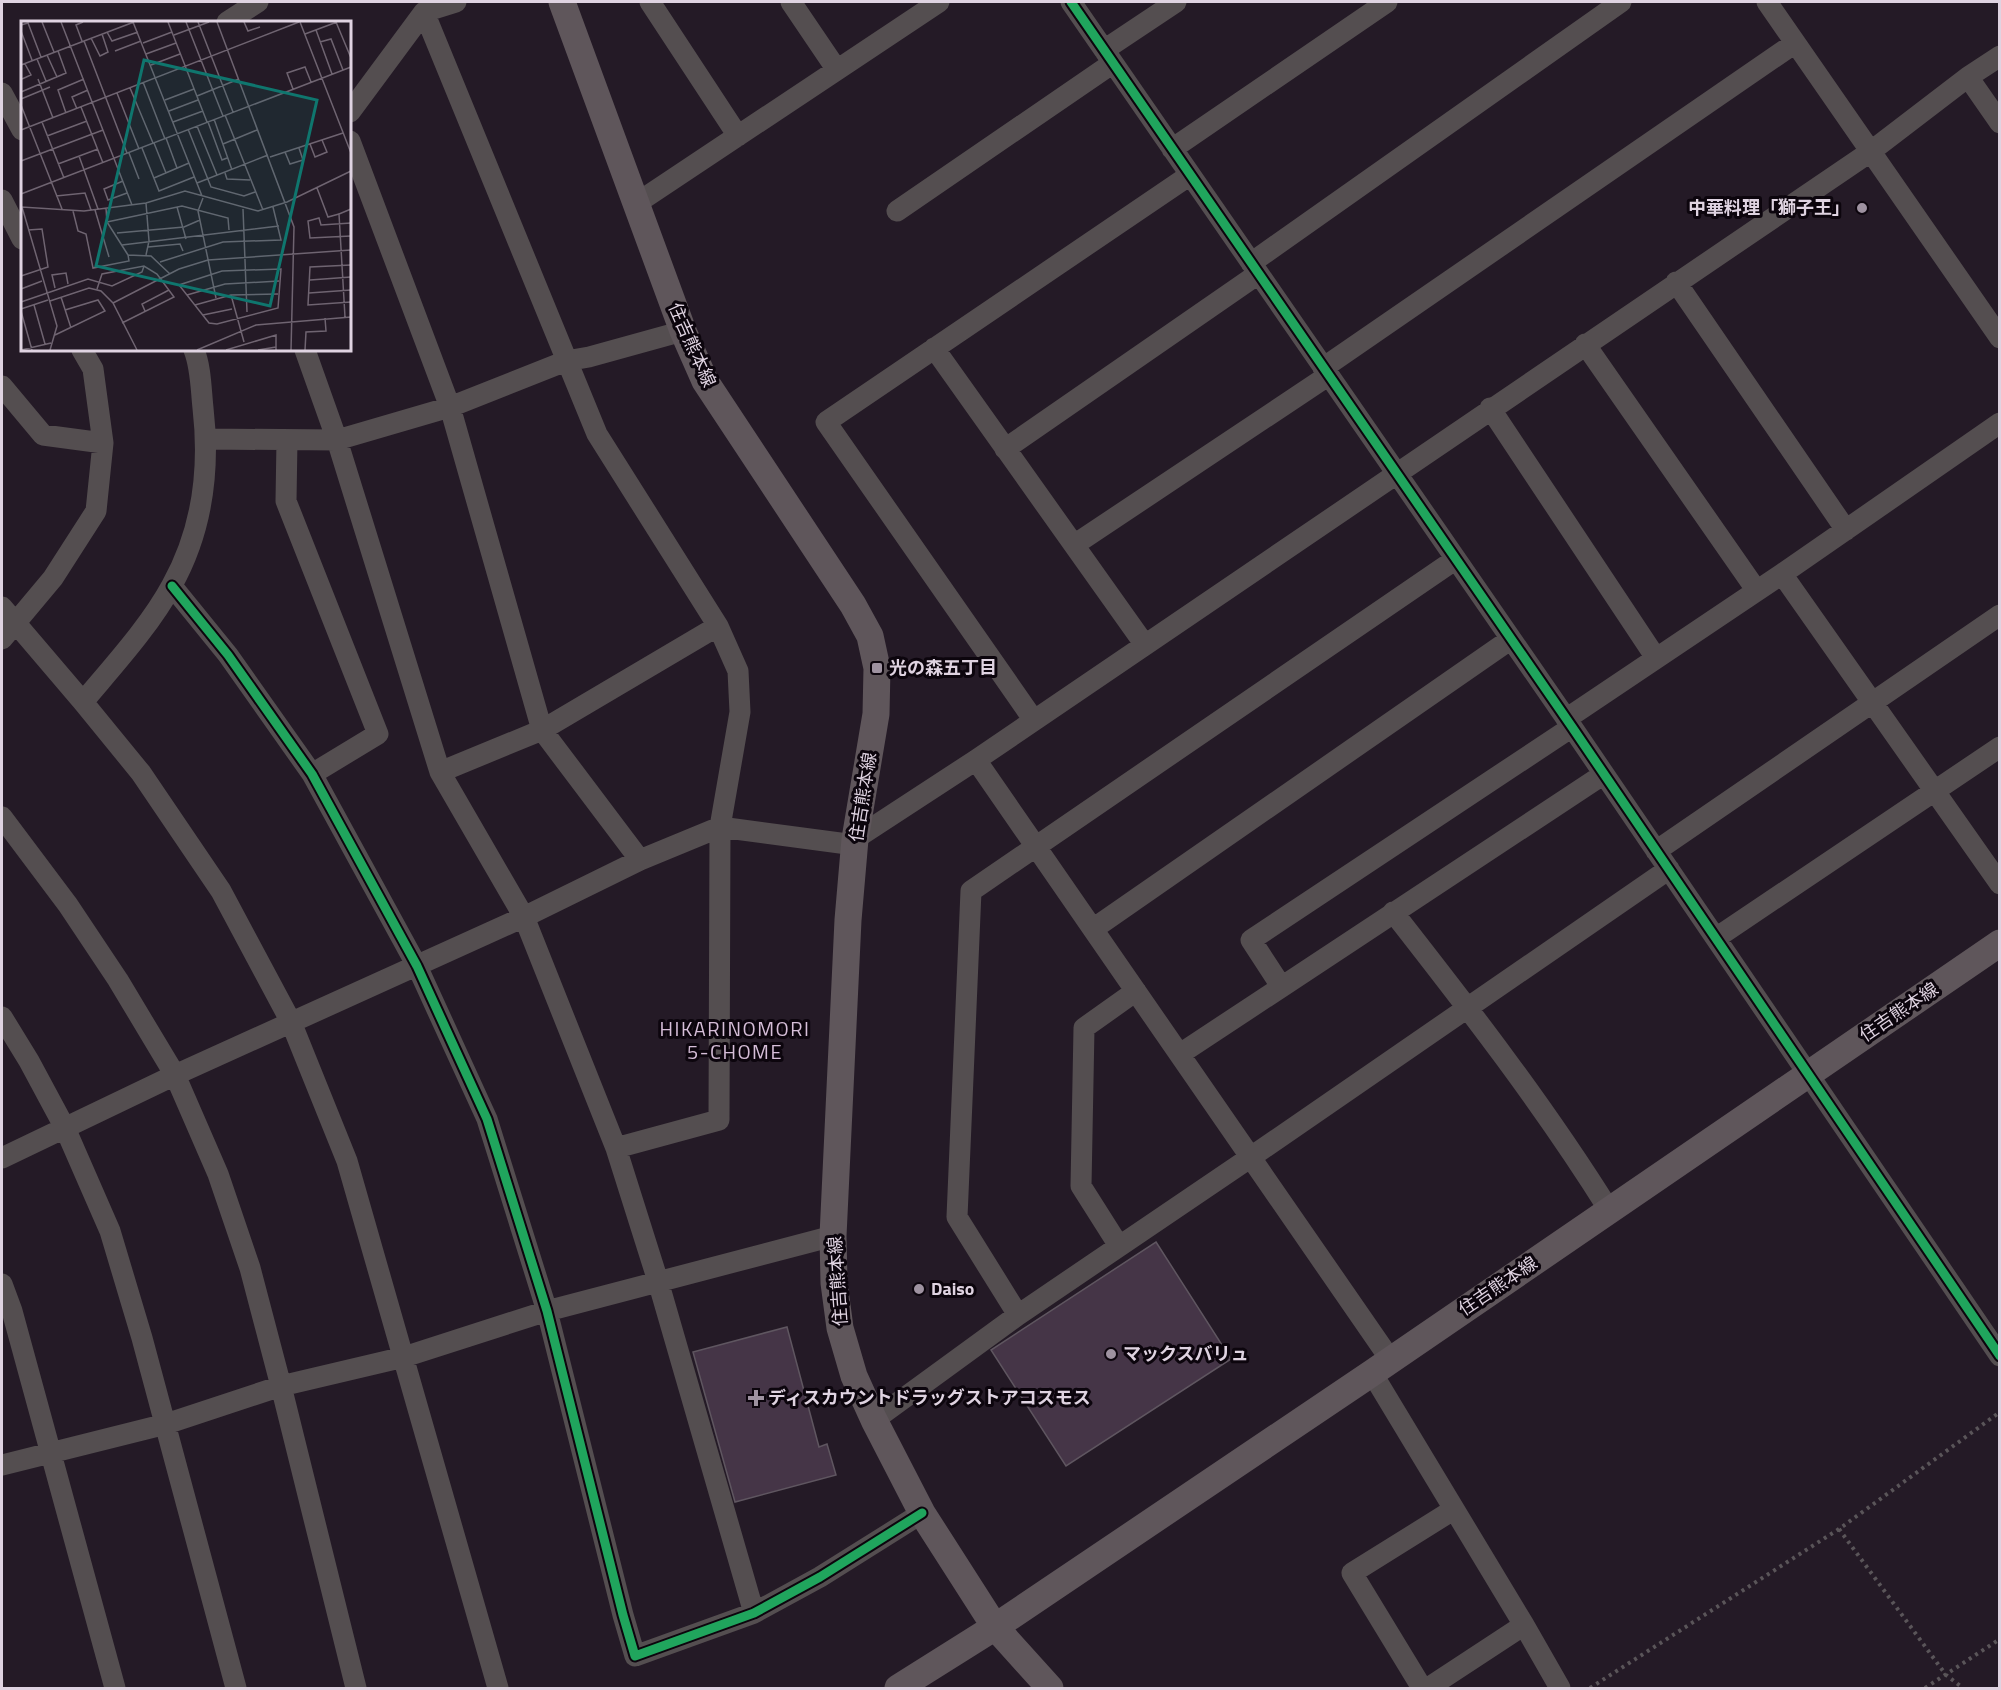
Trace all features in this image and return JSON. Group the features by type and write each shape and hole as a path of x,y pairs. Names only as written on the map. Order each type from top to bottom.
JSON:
{"main road":[{"name":"住吉熊本線","path":"562,2 683,331 705,381 853,605 870,636 878,668 876,714 855,842 848,920 833,1236 834,1283 840,1328 854,1376 874,1420 922,1512 995,1627"},
{"name":"住吉熊本線","path":"898,1689 995,1627 1381,1366 2000,943"},
{"path":"995,1627 1050,1689"}],"street":[{"path":"229,21 258,2"},
{"path":"351,111 424,12 456,2"},
{"path":"650,2 738,136"},
{"path":"791,2 837,70"},
{"path":"637,204 939,2"},
{"path":"1071,2 1604,774 1807,1076 2000,1356"},
{"path":"897,211 1108,56 1176,2"},
{"path":"1172,149 1387,2"},
{"path":"1005,448 1621,2"},
{"path":"1767,2 2000,338"},
{"path":"424,12 597,434 718,626 738,670 740,712 720,827 719,1120 616,1148"},
{"path":"1074,545 1795,43"},
{"path":"2,1158 174,1075 524,917 640,860 720,827 855,842 1490,408 1870,152 1968,77 2000,56"},
{"path":"1968,77 2000,123"},
{"path":"2,93 21,128"},
{"path":"351,144 450,407 542,730 640,860"},
{"path":"1033,719 826,422 1191,175"},
{"path":"2,200 21,237"},
{"path":"1676,282 1846,530"},
{"path":"207,439 337,440 450,407 566,361 589,357 683,331"},
{"path":"1585,344 1757,591"},
{"path":"934,348 1145,645"},
{"path":"83,351 93,369 103,443 96,511 53,578 6,622 83,702 141,773 221,891 291,1022 347,1161 498,1689"},
{"path":"83,702 135,640 172,586 191,542 205,489 207,439 194,351"},
{"path":"305,351 337,440 441,772 524,917 616,1148 658,1281 754,1613"},
{"path":"2,386 42,435 103,443"},
{"path":"1490,408 1656,658"},
{"path":"1281,986 1251,940 1569,723 1656,658 2000,423"},
{"path":"287,440 286,501 378,734 312,774"},
{"path":"1018,1315 957,1217 971,891 1456,559"},
{"path":"1782,574 2000,884"},
{"path":"172,586 228,655 312,774 417,966 487,1119 547,1311 635,1656 754,1613 820,1577 922,1512"},
{"path":"1656,851 2000,615"},
{"path":"441,772 542,730 718,626"},
{"path":"1093,929 1511,639"},
{"path":"1716,938 2000,747"},
{"path":"976,760 1251,1157 1381,1366 1453,1510 1524,1625 1560,1689"},
{"path":"1180,1054 1604,774"},
{"path":"2,817 68,905 118,980 174,1075 221,1184 250,1268 356,1689"},
{"path":"874,1420 1018,1315 1669,869"},
{"path":"1393,912 1467,1007 1578,1161 1609,1210"},
{"path":"1119,1246 1081,1186 1084,1028 1136,991"},
{"path":"2,1017 65,1128 110,1232 166,1424 236,1689"},
{"path":"2,1464 166,1424 281,1386 404,1357 547,1311 833,1236"},
{"path":"2,1284 7,1313 49,1452 115,1689"},
{"path":"1422,1689 1352,1573 1453,1510"},
{"path":"1428,1689 1524,1625"}],"path":[{"path":"1590,1689 1839,1529 2000,1412"},
{"path":"1839,1529 1946,1675 1963,1689"},
{"path":"1925,1689 2000,1639"}],"building":[{"name":"マックスバリュ","path":"1156,1242 1231,1359 1066,1466 991,1350"},
{"name":"ディスカウントドラッグストアコスモス","path":"787,1327 819,1447 827,1444 836,1475 735,1502 693,1352"}],"cycle path":[{"path":"1071,2 1572,727 2000,1356"},
{"path":"172,586 228,655 312,774 417,966 487,1119 547,1311 635,1656 754,1613 820,1577 922,1513"}],"place":[{"name":"中華料理「獅子王」","path":"1862,208"},
{"name":"光の森五丁目","path":"877,668"},
{"name":"Daiso","path":"919,1289"},
{"name":"マックスバリュ","path":"1111,1354"},
{"name":"ディスカウントドラッグストアコスモス","path":"756,1398"}],"district":[{"name":"HIKARINOMORI 5-CHOME","path":"735,1040"}]}
